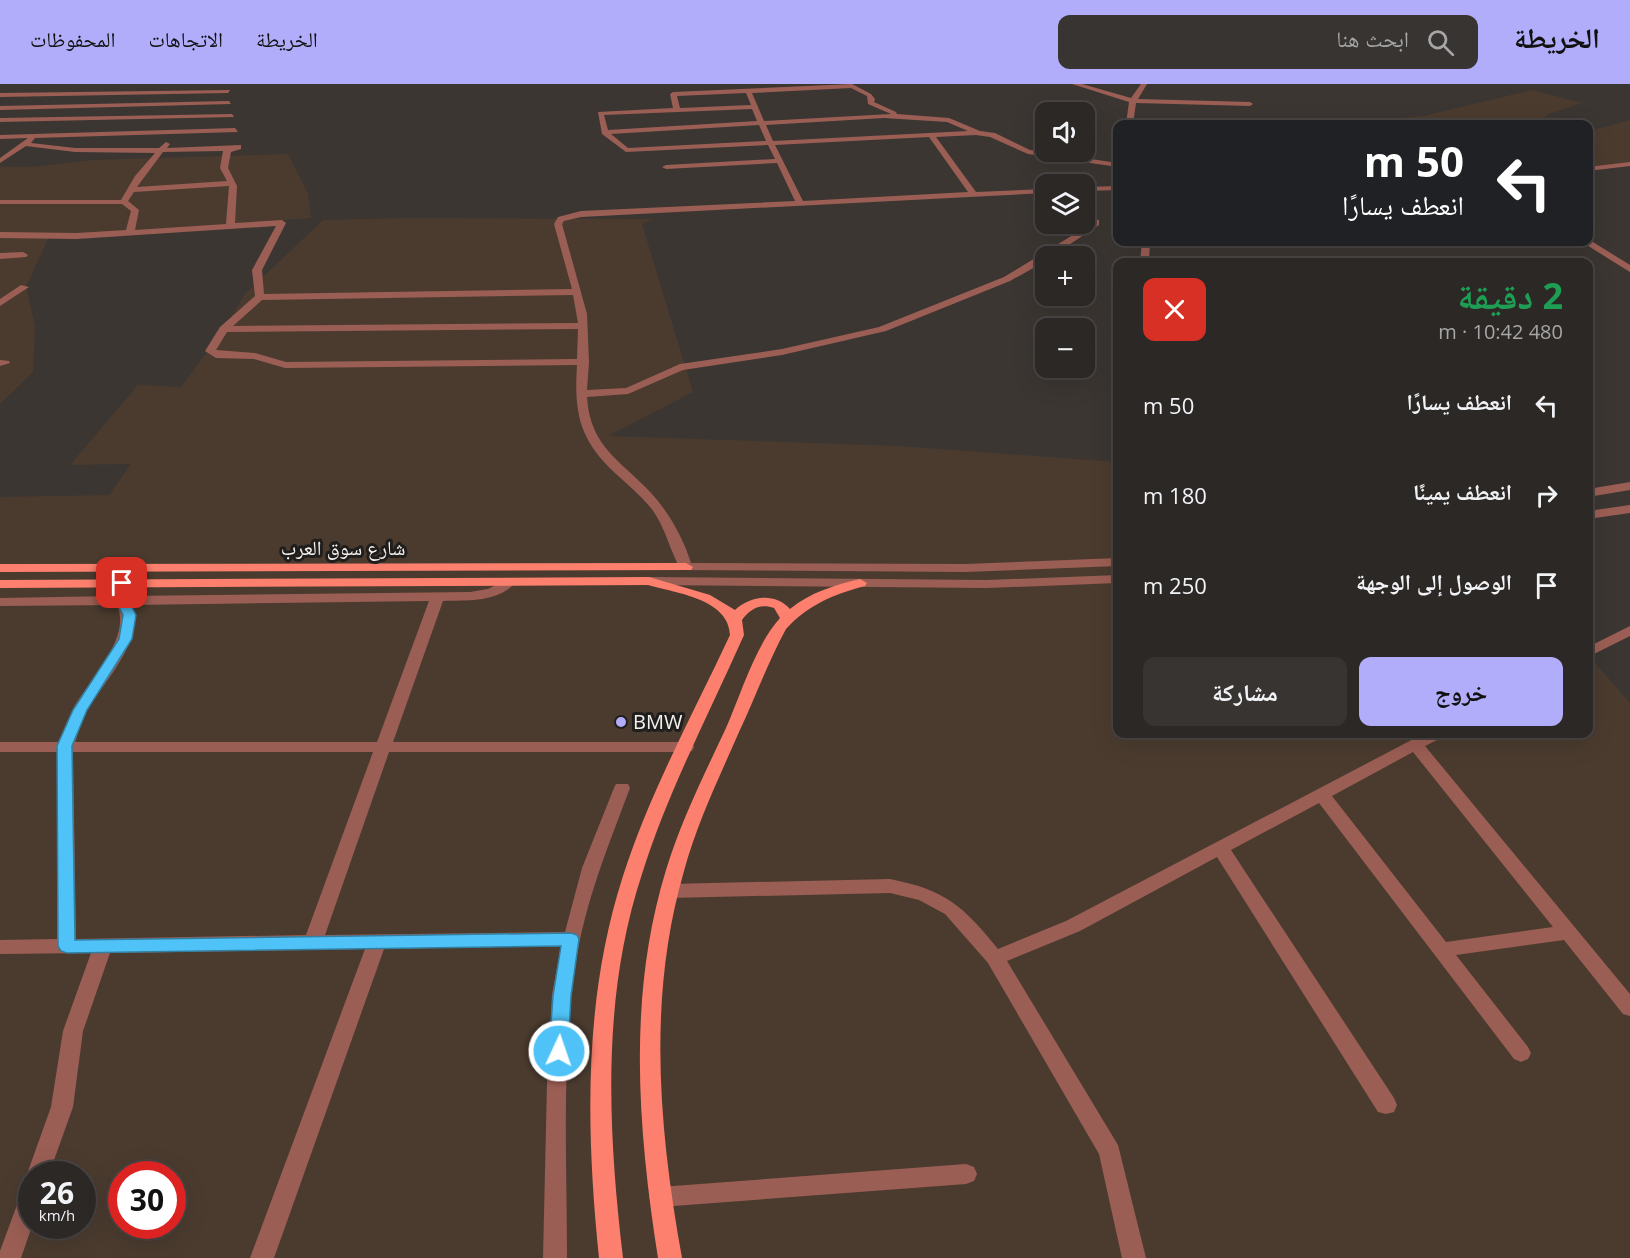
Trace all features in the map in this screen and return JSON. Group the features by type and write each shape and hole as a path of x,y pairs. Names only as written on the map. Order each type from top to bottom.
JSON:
{"main road":[{"name":"شارع سوق العرب","path":"0,568 686,567"},
{"path":"0,584 649,581 719,604 736,618 737,636 645,837 619,923 609,971 599,1078 599,1138 611,1258"},
{"path":"670,1258 653,1137 650,1028 655,968 669,891 689,828 706,787 775,637 787,618 819,596 860,583"},
{"path":"736,618 743,607 760,602 779,605 786,612 787,618"}],"street":[{"path":"0,126 38,107 67,84"},
{"path":"0,161 58,120 71,106 101,84"},
{"path":"1075,84 1133,101 1250,104"},
{"path":"1130,120 1133,101 1144,84"},
{"path":"677,110 673,94 852,86 869,95 872,99 870,103 875,106 908,116"},
{"path":"0,95 227,87 236,142 241,146 227,151 224,168 232,183 230,227"},
{"path":"748,91 761,123 801,204"},
{"path":"0,108 229,103"},
{"path":"124,202 175,132 204,104"},
{"path":"754,107 600,113 605,132 626,150 978,133 992,135 1028,152 1113,164"},
{"path":"0,120 232,116"},
{"path":"605,132 908,116 949,120 978,133"},
{"path":"0,137 235,130"},
{"path":"931,135 974,195"},
{"path":"25,144 52,149 233,148"},
{"path":"666,167 779,161"},
{"path":"1593,168 1630,164"},
{"path":"131,190 232,183"},
{"path":"1095,189 1113,188"},
{"path":"1035,194 581,214 565,217 559,220 558,224 577,292 583,326 584,419 590,436 603,453 659,510 675,537 686,567 965,568 1113,562"},
{"path":"0,202 124,202 135,210 130,233"},
{"path":"0,235 77,236 282,223 257,270 260,297"},
{"path":"1063,246 1081,234"},
{"path":"1593,245 1630,269"},
{"path":"0,256 22,255"},
{"path":"582,394 628,391 686,365 782,352 882,329 1007,279 1035,263"},
{"path":"0,303 24,287"},
{"path":"577,292 260,297 224,329 210,351 255,356 285,365 584,362"},
{"path":"224,329 583,326"},
{"path":"1593,492 1630,486"},
{"path":"1593,514 1630,509"},
{"path":"649,581 987,584 1113,579"},
{"path":"0,602 437,597 485,595 499,590 509,582"},
{"path":"67,946 64,746 80,710 125,639 129,615 119,591 122,583"},
{"path":"313,943 437,597"},
{"path":"1593,650 1630,630"},
{"path":"995,958 1073,926 1427,738"},
{"path":"1415,744 1630,1008"},
{"path":"0,747 686,747"},
{"path":"555,1258 559,1034 562,996 571,939 591,868 622,788"},
{"path":"1322,794 1521,1053"},
{"path":"1220,848 1386,1105"},
{"path":"669,891 890,886 910,889 947,904 964,919 995,958 1110,1152 1134,1258"},
{"path":"1442,950 1568,932"},
{"path":"0,947 571,939"},
{"path":"262,1258 377,942"},
{"path":"42,1161 63,1101 73,1031 103,946"},
{"path":"660,1197 966,1174"},
{"path":"9,1258 18,1233"}],"shaded area":[{"path":"1532,90 1582,103 1549,114 1541,120 1386,120 1423,116"},
{"path":"1630,120 1630,164 1593,169 1593,130"},
{"path":"288,154 308,193 311,218 49,237 26,286 35,326 33,372 0,404 0,167 31,167 92,160"},
{"path":"652,219 642,224 693,392 608,436 899,446 1113,462 1113,738 1593,738 1593,661 1630,703 1630,1258 0,1258 0,497 109,495 131,464 70,465 138,385 181,387 224,329 245,294 323,220"}],"place":[{"name":"BMW","path":"621,722"}],"route":[{"path":"122,583 119,591 129,615 125,639 80,710 64,746 67,946 571,939 562,996 559,1051"}]}
